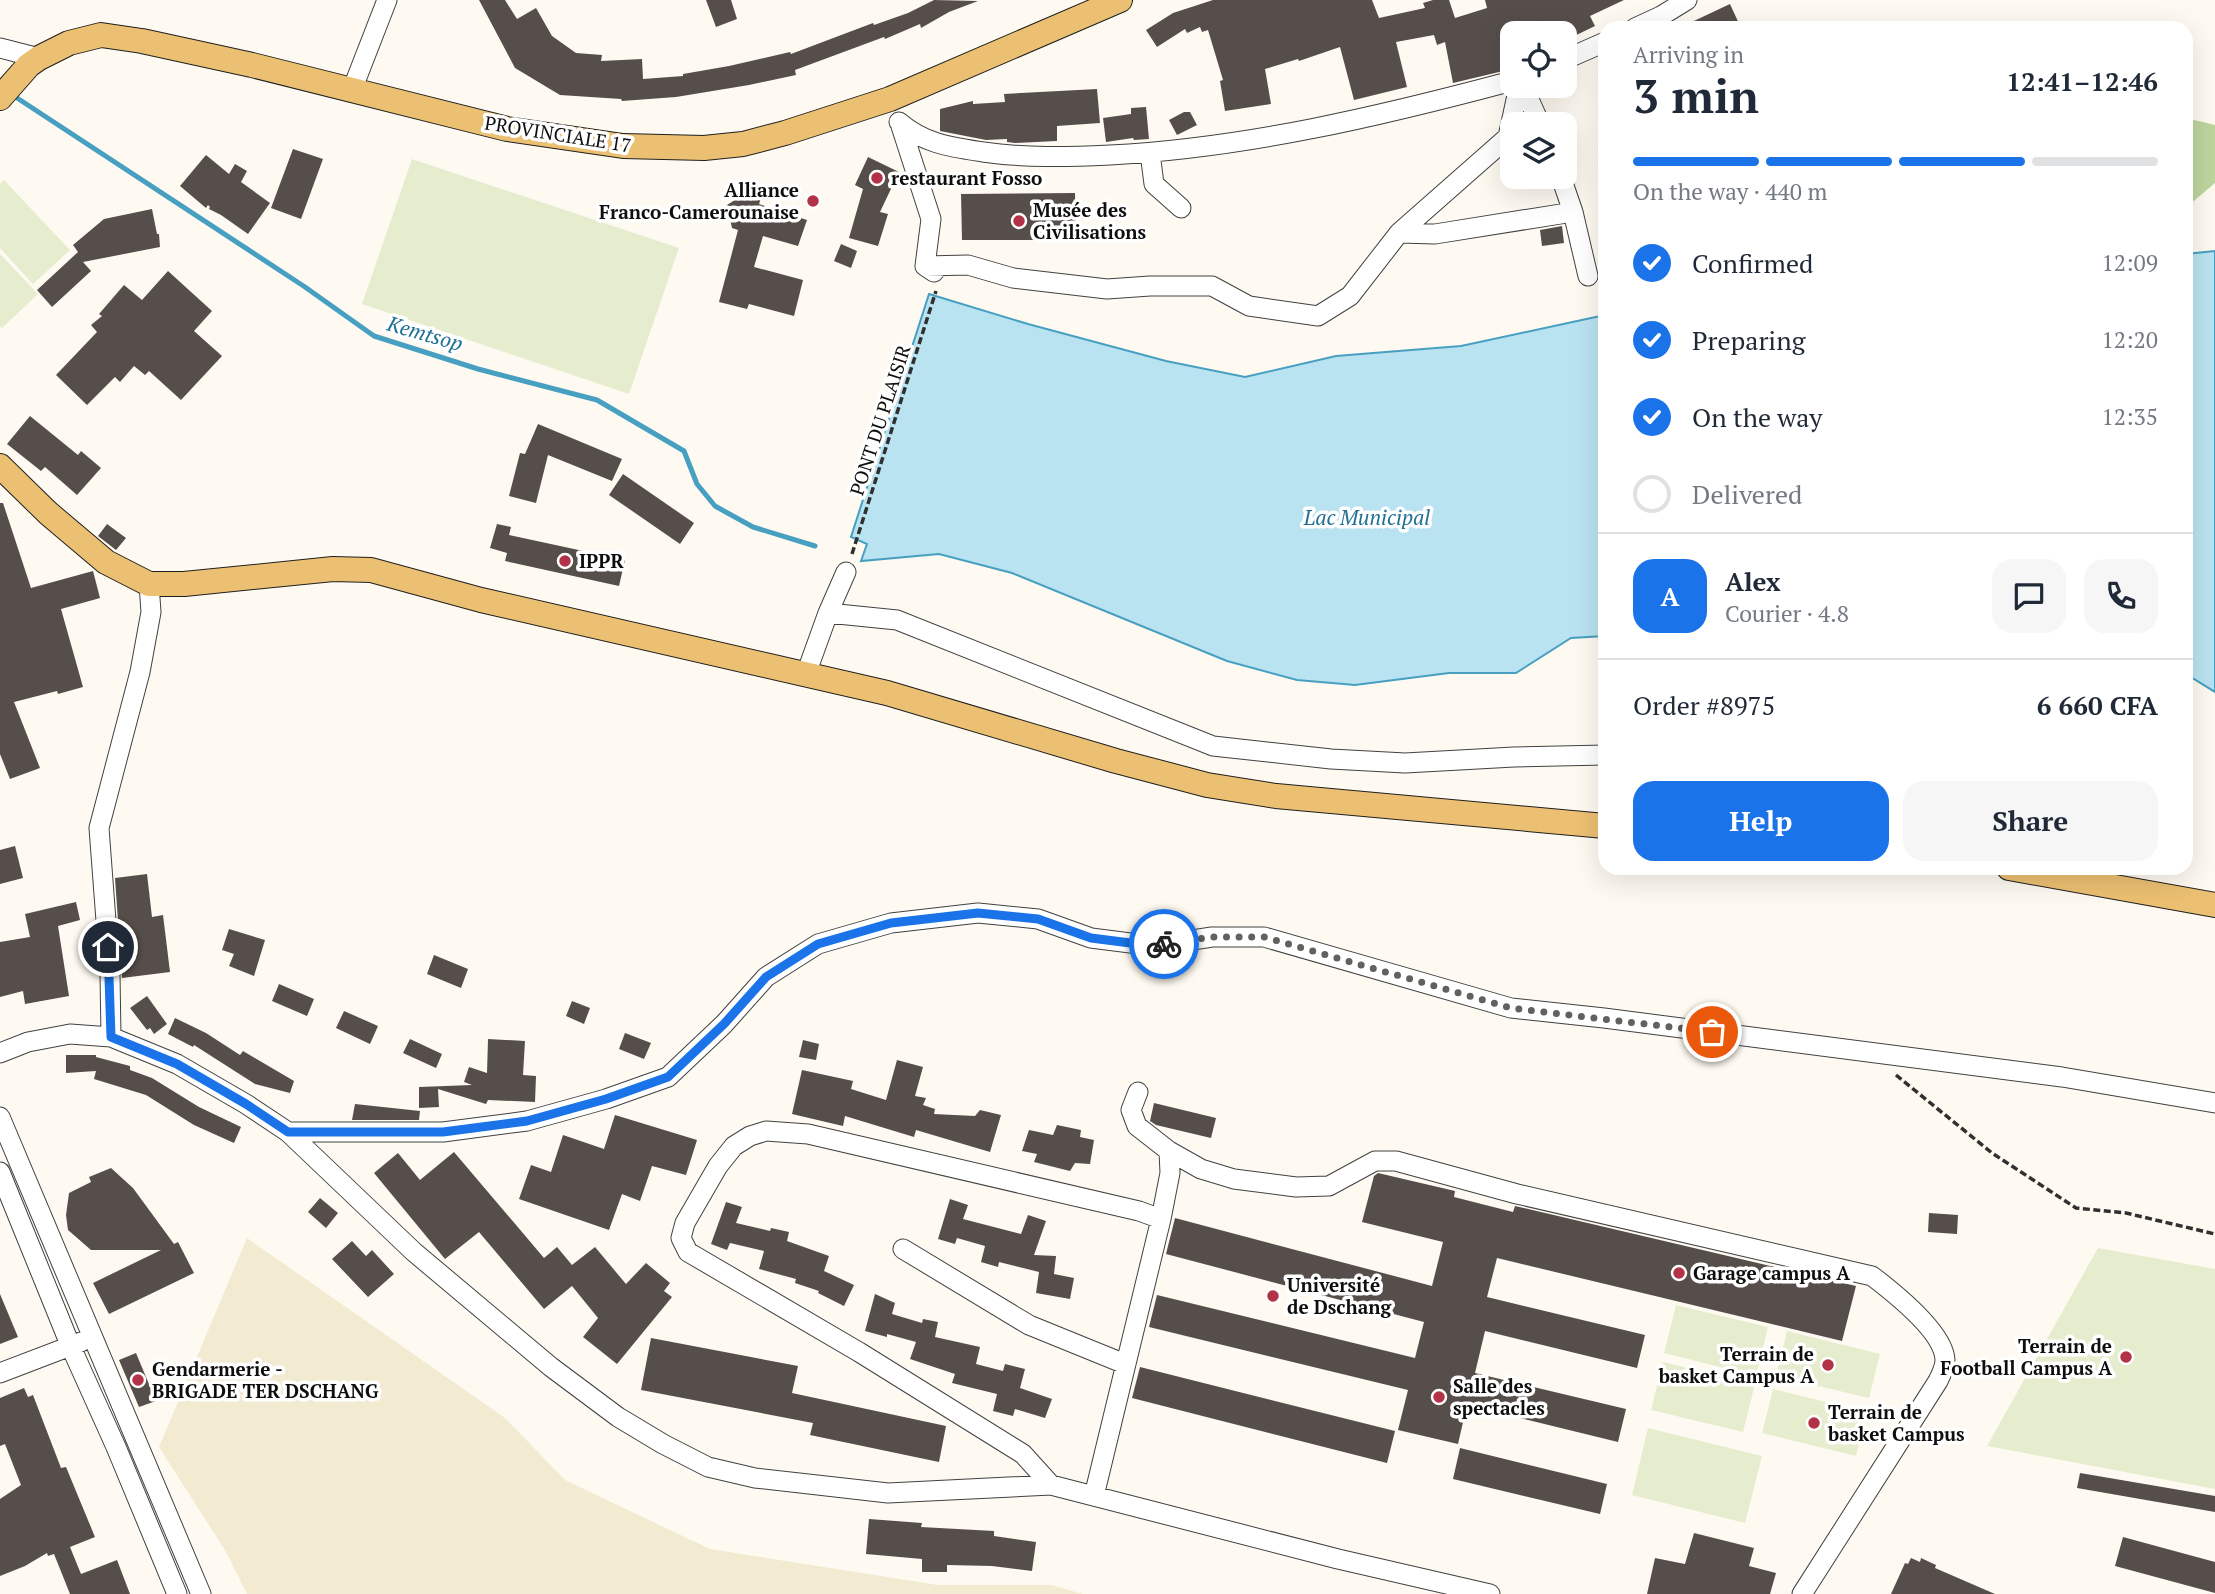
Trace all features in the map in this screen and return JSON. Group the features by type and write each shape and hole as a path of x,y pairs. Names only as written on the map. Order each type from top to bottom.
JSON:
{"main road":[{"name":"PROVINCIALE 17","path":"0,98 39,58 69,43 101,35 142,41 507,129 623,146 704,148 743,144 785,133 890,99 1120,0"},
{"path":"0,467 48,513 106,562 149,584 184,584 333,569 371,570 481,600 887,694 1207,785 1276,796 1598,824"},
{"path":"2049,875 2215,905"}],"street":[{"path":"352,90 387,0"},
{"path":"1650,21 1687,0"},
{"path":"1577,54 1598,45"},
{"path":"0,48 39,58"},
{"path":"899,122 914,134 942,146 1004,155 1052,157 1150,153 1273,136 1500,84"},
{"path":"890,99 931,219 933,271 968,265 1013,278 1107,289 1212,286 1249,306 1318,316 1350,296 1399,233 1507,137 1518,98"},
{"path":"1150,153 1154,184 1181,208"},
{"path":"1565,189 1588,276"},
{"path":"1399,233 1434,234 1573,212"},
{"path":"806,674 846,572"},
{"path":"111,1037 110,974 99,828 140,672 151,612 149,584"},
{"path":"828,613 897,620 1213,746 1331,759 1405,763 1598,755"},
{"path":"288,1132 443,1132 527,1121 606,1099 668,1077 724,1024 766,977 818,944 891,923 978,913 1038,919 1091,938 1154,946 1212,937 1264,937 1511,1008 2062,1077 2215,1103"},
{"path":"0,1053 28,1042 70,1034 111,1037 177,1064 246,1104 288,1132 414,1252 551,1367 618,1417 663,1444 708,1466 755,1478 888,1493 1051,1485 1312,1553 1490,1594"},
{"path":"1138,1092 1131,1111 1137,1126 1201,1169 1234,1179 1296,1187 1329,1186 1375,1161 1396,1160 1517,1194 1872,1276 1908,1304 1941,1345 1945,1361 1938,1381 1802,1594"},
{"path":"0,1117 201,1594"},
{"path":"1051,1485 1023,1454 859,1352 688,1252 681,1238 685,1223 718,1166 734,1146 750,1136 766,1131 808,1134 1139,1210 1161,1219"},
{"path":"1094,1496 1161,1219 1170,1173 1169,1150"},
{"path":"0,1172 177,1594"},
{"path":"903,1249 1029,1325 1125,1364"},
{"path":"0,1373 94,1337"}],"path":[{"name":"PONT DU PLAISIR","path":"846,572 933,271"},
{"path":"1872,1052 1905,1083 1992,1153 2076,1208 2126,1213 2215,1234"}],"shaded area":[{"path":"247,1238 505,1418 565,1480 710,1549 938,1585 1051,1585 1083,1594 247,1594 226,1552 159,1447"}],"green space":[{"path":"2193,120 2215,125 2215,183 2193,202"},
{"path":"412,159 679,248 629,394 362,304"},
{"path":"4,180 70,250 33,284 0,248 0,184"},
{"path":"0,254 38,294 2,328 0,326"},
{"name":"Terrain de Football Campus A","path":"2098,1248 2215,1269 2215,1489 1987,1446"},
{"path":"1676,1305 1768,1327 1756,1376 1664,1353"},
{"name":"Terrain de basket Campus A","path":"1787,1331 1880,1354 1869,1398 1776,1376"},
{"path":"1663,1362 1755,1384 1743,1432 1651,1410"},
{"name":"Terrain de basket Campus","path":"1773,1389 1867,1412 1856,1456 1762,1433"},
{"path":"1648,1428 1762,1456 1745,1523 1632,1495"}],"water":[{"path":"2215,251 2215,692 2193,678 2193,253"},
{"name":"Lac Municipal","path":"929,294 1166,361 1245,377 1336,356 1461,346 1598,317 1598,636 1571,638 1516,673 1449,673 1355,685 1297,680 1227,661 1012,573 939,554 861,561 867,544 851,537"}],"building":[{"path":"479,0 505,0 517,19 536,8 552,36 576,53 602,55 601,61 642,59 643,79 683,76 790,52 791,54 873,23 874,25 908,13 934,0 978,1 949,12 921,28 920,24 795,70 796,75 676,97 622,101 560,95 515,68"},
{"path":"706,0 731,0 737,19 716,27"},
{"path":"1213,0 1372,0 1379,18 1425,8 1423,3 1433,0 1449,0 1455,18 1487,8 1485,0 1624,0 1590,16 1595,26 1577,35 1577,21 1500,21 1499,72 1453,83 1445,42 1437,45 1434,35 1396,42 1407,87 1354,100 1340,47 1265,69 1271,104 1225,111 1220,81 1223,80 1208,30 1202,32 1200,27 1187,33 1185,29 1157,47 1146,30 1173,13"},
{"path":"1730,4 1738,21 1694,21"},
{"path":"1097,89 1100,123 1057,126 1057,141 1015,143 1007,142 1007,139 986,140 940,131 940,109 973,101 973,104 1005,102 1004,94"},
{"path":"1146,107 1149,139 1133,138 1106,142 1103,118 1131,114 1131,108"},
{"path":"1184,112 1190,112 1197,125 1177,135 1169,120"},
{"path":"293,149 323,159 301,219 271,208"},
{"path":"206,155 229,174 235,164 247,171 241,182 270,203 248,234 209,209 208,205 206,208 180,186"},
{"path":"868,157 899,172 880,212 888,214 878,246 849,238 863,189 855,185"},
{"path":"742,190 762,196 759,204 807,220 798,246 763,236 754,267 803,280 794,316 749,304 747,309 719,302 738,230 732,228 727,205 738,198"},
{"name":"Musée des Civilisations","path":"1075,193 1076,240 962,240 961,194"},
{"path":"152,209 160,247 83,262 91,271 52,307 37,290 78,252 73,245 104,219"},
{"path":"1562,226 1564,243 1542,246 1540,230"},
{"path":"841,244 857,251 851,268 834,261"},
{"path":"168,271 212,311 194,331 222,356 181,400 149,371 145,375 134,366 120,382 115,377 87,405 56,375 97,332 91,325 102,316 99,314 124,285 142,300"},
{"path":"30,416 78,455 81,451 101,468 77,495 45,467 41,471 7,444"},
{"path":"538,424 622,459 612,481 548,455 536,503 509,496 520,453 525,454"},
{"name":"IPPR","path":"623,474 694,523 680,544 609,495"},
{"path":"0,503 3,503 31,588 93,571 100,598 61,609 83,687 14,702 40,768 10,779 0,754"},
{"path":"107,524 126,538 116,550 98,536"},
{"name":"IPPR","path":"497,524 511,527 509,535 625,560 619,586 505,561 507,553 490,548"},
{"path":"15,846 23,878 0,884 0,850"},
{"path":"147,874 152,917 163,915 170,972 122,978 115,878"},
{"path":"76,902 80,920 58,926 69,996 25,1004 23,991 0,997 0,942 30,937 25,914"},
{"path":"229,929 265,940 254,976 229,966 234,954 222,950"},
{"path":"434,955 468,969 461,988 427,974"},
{"path":"279,984 314,999 307,1016 272,1001"},
{"path":"147,996 167,1024 154,1034 150,1028 147,1030 130,1008"},
{"path":"572,1001 590,1008 584,1024 566,1016"},
{"path":"344,1011 378,1026 370,1044 336,1028"},
{"path":"175,1018 206,1033 240,1055 243,1051 294,1081 290,1093 255,1084 194,1045 193,1047 168,1034"},
{"path":"625,1033 651,1043 644,1059 619,1049"},
{"path":"410,1039 442,1054 436,1068 403,1053"},
{"path":"488,1039 525,1041 523,1075 536,1076 535,1102 488,1100 486,1104 438,1089 439,1107 419,1108 419,1087 472,1085 464,1082 469,1067 487,1073"},
{"path":"803,1040 819,1044 816,1060 799,1057"},
{"path":"66,1055 96,1055 130,1066 130,1070 152,1078 199,1107 241,1127 234,1143 194,1125 146,1095 94,1079 96,1071 66,1073"},
{"path":"897,1060 923,1067 915,1096 926,1098 923,1105 935,1109 934,1114 975,1116 980,1110 1001,1115 990,1152 916,1130 914,1137 845,1116 843,1126 792,1114 802,1070 853,1081 851,1089 886,1100"},
{"path":"1154,1103 1216,1118 1211,1138 1156,1125 1150,1121"},
{"path":"355,1104 420,1111 419,1120 352,1120"},
{"path":"615,1115 697,1140 686,1175 652,1166 640,1201 622,1194 609,1230 519,1199 531,1165 551,1172 563,1135 604,1149"},
{"path":"1057,1125 1081,1130 1080,1137 1094,1140 1090,1164 1075,1163 1070,1171 1034,1162 1037,1154 1022,1151 1029,1130 1053,1135"},
{"path":"454,1152 544,1258 557,1247 572,1265 595,1247 626,1284 646,1263 670,1283 664,1291 672,1297 617,1364 583,1337 598,1318 572,1286 544,1309 479,1232 445,1259 374,1173 398,1153 420,1180"},
{"path":"111,1168 133,1188 174,1244 178,1242 194,1273 109,1314 93,1283 161,1250 91,1250 68,1230 66,1215 69,1193 91,1182 89,1177"},
{"path":"1378,1173 1455,1191 1454,1197 1513,1212 1515,1206 1856,1286 1842,1341 1497,1258 1487,1297 1645,1335 1637,1368 1485,1331 1475,1373 1626,1409 1618,1442 1467,1405 1458,1444 1398,1430 1408,1390 1149,1327 1157,1295 1415,1358 1424,1322 1166,1254 1175,1218 1432,1286 1443,1242 1362,1222 1374,1176"},
{"path":"320,1198 338,1213 326,1228 308,1212"},
{"path":"950,1199 968,1205 963,1219 1021,1234 1028,1215 1046,1221 1034,1255 1056,1256 1054,1274 1074,1278 1070,1299 1036,1293 1039,1272 999,1262 998,1267 981,1262 985,1246 957,1238 955,1244 938,1239"},
{"path":"726,1202 742,1207 736,1223 770,1231 771,1228 789,1232 787,1241 829,1256 824,1271 854,1285 844,1306 818,1293 819,1291 795,1283 796,1279 759,1269 764,1251 730,1243 727,1250 711,1244"},
{"path":"1929,1213 1958,1215 1957,1234 1928,1232"},
{"path":"352,1241 366,1256 372,1250 394,1274 368,1297 332,1259"},
{"path":"0,1294 18,1337 0,1344"},
{"path":"875,1294 895,1303 892,1314 922,1323 923,1319 938,1322 935,1337 980,1347 976,1364 1003,1371 1005,1364 1025,1369 1020,1388 1052,1399 1045,1418 1015,1409 1013,1416 993,1411 997,1394 952,1383 955,1374 910,1359 916,1342 865,1331"},
{"path":"651,1338 798,1366 792,1393 946,1426 939,1462 810,1435 813,1423 641,1390"},
{"name":"Gendarmerie - BRIGADE TER DSCHANG","path":"136,1353 156,1401 139,1407 119,1360"},
{"path":"1140,1367 1395,1431 1387,1463 1132,1398"},
{"path":"24,1388 28,1397 33,1395 61,1468 66,1467 95,1537 70,1547 81,1574 117,1560 130,1594 70,1594 54,1554 48,1556 47,1553 0,1576 0,1499 21,1485 5,1444 0,1446 0,1398"},
{"path":"1460,1448 1607,1484 1600,1514 1453,1479"},
{"path":"2080,1473 2215,1496 2215,1512 2077,1488"},
{"path":"869,1519 922,1523 921,1527 994,1531 994,1536 1036,1542 1032,1571 992,1566 947,1565 947,1572 922,1572 922,1559 866,1554"},
{"path":"1694,1533 1754,1548 1749,1566 1776,1573 1770,1594 1647,1594 1655,1558 1685,1564"},
{"path":"2123,1537 2215,1562 2215,1593 2115,1566"},
{"path":"1911,1558 1920,1562 1921,1558 1936,1565 1935,1568 1995,1594 1891,1594 1905,1563 1908,1564"}],"waterway":[{"name":"Kemtsop","path":"11,94 305,287 374,336 478,369 597,400 684,451 697,484 715,506 753,527 815,546"}],"way so far":[{"path":"1164,944 1212,937 1264,937 1511,1008 1712,1032"}],"place":[{"name":"restaurant Fosso","path":"877,178"},
{"name":"Alliance Franco-Camerounaise","path":"813,201"},
{"name":"Musée des Civilisations","path":"1019,221"},
{"name":"IPPR","path":"565,561"},
{"name":"Garage campus A","path":"1679,1273"},
{"name":"Université de Dschang","path":"1273,1296"},
{"name":"Terrain de Football Campus A","path":"2126,1357"},
{"name":"Terrain de basket Campus A","path":"1828,1365"},
{"name":"Gendarmerie - BRIGADE TER DSCHANG","path":"138,1380"},
{"name":"Salle des spectacles","path":"1439,1397"},
{"name":"Terrain de basket Campus","path":"1814,1423"}],"route":[{"path":"108,947 111,1037 177,1064 288,1132 443,1132 527,1121 606,1099 668,1077 724,1024 766,977 818,944 891,923 978,913 1038,919 1091,938 1154,946 1164,944"}]}
